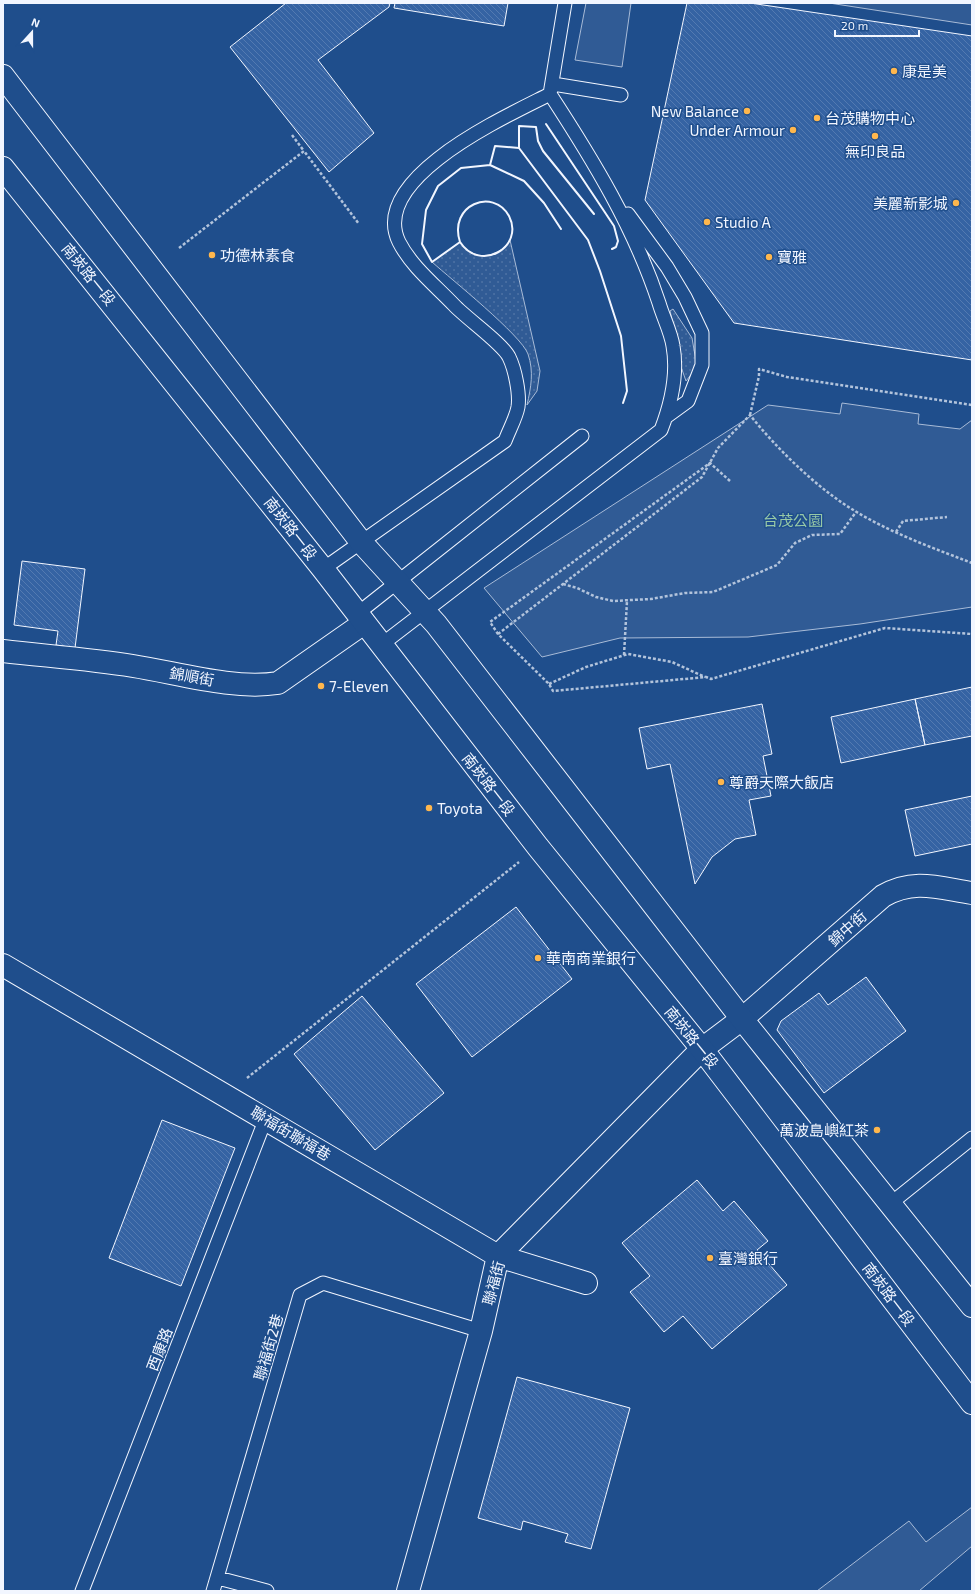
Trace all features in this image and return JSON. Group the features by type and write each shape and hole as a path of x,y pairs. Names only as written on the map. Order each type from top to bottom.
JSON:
{"main road":[{"path":"3,76 361,542 425,611 742,1019 972,1306"},
{"name":"南崁路一段","path":"3,168 323,569 538,847 702,1049 972,1403"},
{"name":"錦順街","path":"3,651 131,666 243,685 262,685 278,683 360,618"},
{"name":"錦中街","path":"742,1019 883,896 896,889 916,885 972,893"},
{"name":"聯福街聯福巷","path":"3,965 266,1118 498,1256 586,1283"},
{"name":"聯福街","path":"408,1591 481,1331 498,1256 702,1049 742,1019"}],"lane":[{"path":"381,645 661,430 666,417 674,380 673,346 649,275 628,225 605,181 551,89 565,3"},
{"path":"323,569 505,441 518,407 516,377 508,355 460,311 408,258 398,241 394,220 406,189 427,166 475,134 551,89 621,95"},
{"path":"605,181 667,267 685,297 702,333 702,365 688,401 666,417"},
{"path":"360,618 582,436"},
{"name":"西康路","path":"82,1591 266,1118"},
{"path":"890,1204 972,1138"},
{"name":"聯福街2巷","path":"213,1591 300,1295 323,1283 481,1331"},
{"path":"218,1578 268,1591"}],"path":[{"path":"292,135 359,224"},
{"path":"179,248 304,152"},
{"path":"498,634 702,477 718,448 750,415 759,370 787,377 972,405"},
{"path":"750,415 767,437 837,499 856,512 896,532 972,562"},
{"path":"710,463 730,481"},
{"path":"706,677 553,691 549,684 498,634 490,622 710,463"},
{"path":"563,584 577,588 604,600 627,601 685,593 713,592 777,565 795,543 812,535 840,534 856,512"},
{"path":"896,532 903,521 947,517"},
{"path":"624,655 627,601"},
{"path":"549,684 586,667 628,654 672,662 711,680 885,628 972,634"},
{"path":"225,1094 538,847"}],"shaded area":[{"path":"586,3 631,3 622,67 575,60"},
{"path":"829,3 972,3 972,25"},
{"path":"510,240 540,371 537,391 527,405 531,386 531,367 528,354 523,345 500,321 432,262 460,242 472,253 485,256 499,251"},
{"path":"673,309 692,338 697,367 686,381 679,361 678,344 670,311"},
{"name":"台茂公園","path":"842,403 919,414 918,424 960,429 972,420 972,607 860,624 748,637 620,638 542,657 484,588 768,405 840,414"},
{"path":"972,1507 972,1546 919,1591 817,1591 909,1521 926,1542"}],"building":[{"path":"286,3 390,3 389,7 318,60 374,133 329,172 230,47"},
{"path":"395,3 508,3 504,26 394,8"},
{"name":"台茂購物中心","path":"687,3 750,3 972,36 972,360 734,323 645,200"},
{"path":"22,561 85,569 75,648 56,645 58,631 14,625"},
{"path":"972,687 972,736 925,745 915,699"},
{"path":"915,699 925,745 841,763 831,717"},
{"name":"尊爵天際大飯店","path":"762,704 772,754 763,756 771,796 749,800 756,835 735,839 712,857 695,884 670,764 647,769 639,728"},
{"path":"972,796 972,844 915,856 905,810"},
{"path":"516,907 572,979 472,1057 416,984"},
{"path":"866,977 906,1031 824,1093 777,1030 781,1021 819,993 828,1005"},
{"path":"362,996 444,1093 375,1150 294,1054"},
{"path":"162,1120 235,1148 181,1286 109,1258"},
{"path":"697,1180 723,1211 734,1201 768,1241 757,1250 787,1285 712,1349 683,1316 664,1332 630,1292 650,1276 622,1243"},
{"path":"517,1377 630,1408 591,1549 565,1542 568,1534 523,1521 521,1530 478,1518"}],"wall":[{"path":"546,124 614,226 618,241 616,247 612,249"},
{"path":"490,165 495,146 519,148 519,126 536,127 538,141 543,151 594,214"},
{"path":"519,148 588,240 600,271 621,336 627,391 623,403"},
{"path":"460,242 469,251 478,255 489,256 506,246 511,238 512,227 509,216 502,207 493,203 483,202 474,204 466,210 460,218 458,229 460,242 432,262 422,244 426,210 438,186 461,168 490,165 524,181 544,203 561,229"}],"place":[{"name":"康是美","path":"894,71"},
{"name":"New Balance","path":"747,111"},
{"name":"台茂購物中心","path":"817,118"},
{"name":"Under Armour","path":"793,130"},
{"name":"無印良品","path":"875,136"},
{"name":"美麗新影城","path":"956,203"},
{"name":"Studio A","path":"707,222"},
{"name":"功德林素食","path":"212,255"},
{"name":"寶雅","path":"769,257"},
{"name":"7-Eleven","path":"321,686"},
{"name":"尊爵天際大飯店","path":"721,782"},
{"name":"Toyota","path":"429,808"},
{"name":"華南商業銀行","path":"538,958"},
{"name":"萬波島嶼紅茶","path":"877,1130"},
{"name":"臺灣銀行","path":"710,1258"}]}
